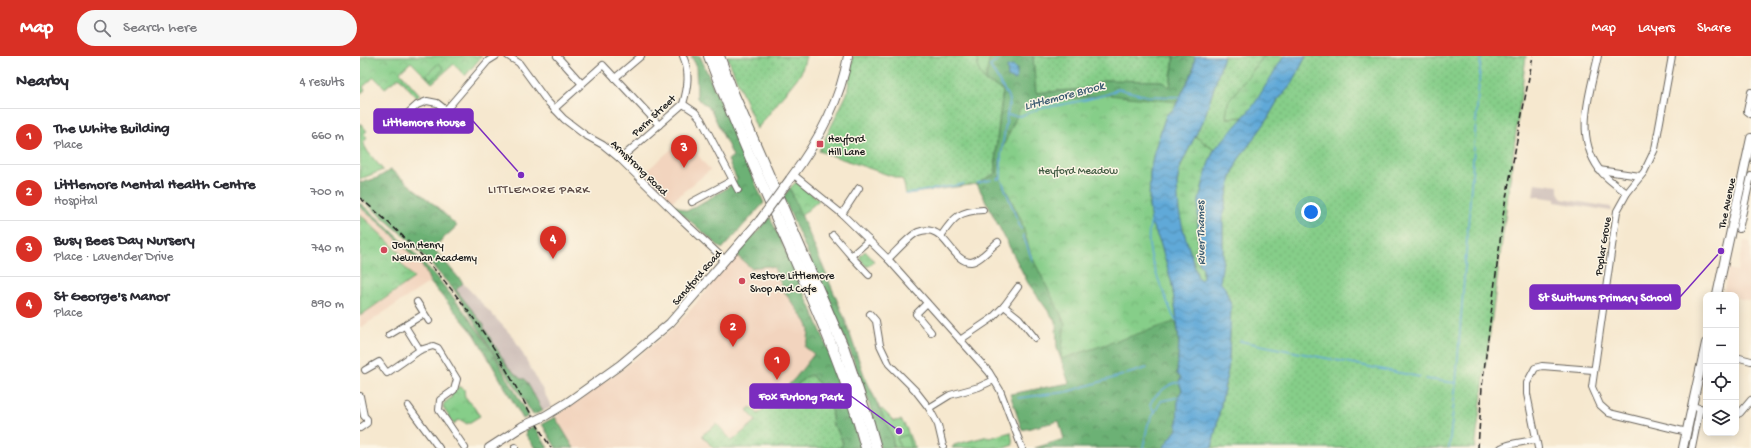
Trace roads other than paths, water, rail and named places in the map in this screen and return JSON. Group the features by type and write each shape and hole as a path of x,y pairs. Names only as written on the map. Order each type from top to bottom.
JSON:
{"main road":[{"path":"709,56 743,143 811,295 836,356 860,424 866,448"},
{"path":"719,56 733,93 844,349 876,448"}],"street":[{"path":"397,116 407,114 426,101 437,103 446,110 488,61 496,56"},
{"name":"Armstrong Road","path":"508,56 519,63 554,109 585,136 603,145 620,160 725,260"},
{"path":"557,56 582,84"},
{"path":"616,78 641,56"},
{"name":"Perm Street","path":"620,160 684,104 688,76 686,63 683,56"},
{"name":"Sandford Road","path":"489,448 523,426 545,416 568,402 620,365 670,323 760,220 792,177 826,124 836,100 848,56"},
{"path":"1598,56 1584,123 1589,152 1599,170 1627,193"},
{"name":"Poplar Grove","path":"1672,56 1655,149 1640,176 1627,193 1618,211 1593,370 1592,386 1600,405 1609,413 1687,432"},
{"path":"554,109 603,65 659,125"},
{"path":"1751,92 1747,111 1751,114"},
{"path":"684,104 695,112 701,120 738,190"},
{"name":"The Avenue","path":"1739,229 1747,186 1751,138"},
{"path":"1599,170 1640,176"},
{"name":"The Avenue","path":"1718,292 1751,176"},
{"path":"792,177 842,214 869,240 888,259 989,372 1000,390 1022,448"},
{"path":"692,202 733,180"},
{"path":"842,214 859,188"},
{"path":"941,236 952,220 960,214 969,211 983,210"},
{"path":"888,259 916,233 925,230 932,231 941,236 963,260 971,262 978,259 998,242"},
{"path":"833,235 869,275"},
{"path":"851,256 869,240"},
{"path":"960,340 991,319 1004,306 1018,287"},
{"path":"417,302 428,322"},
{"path":"927,303 916,314 931,332"},
{"path":"1004,306 1020,318 1035,338"},
{"path":"389,335 424,314"},
{"path":"870,314 876,321 880,345 889,364 915,390 928,408 938,425 943,446"},
{"path":"405,326 420,350"},
{"path":"365,370 380,362 387,373 420,350 434,346 438,348 462,386"},
{"path":"1739,358 1751,360"},
{"path":"1692,448 1700,408 1704,364"},
{"path":"1538,448 1527,394 1527,383 1535,368 1542,366 1593,370"},
{"path":"457,379 454,390 440,400 439,410 465,448"},
{"path":"928,408 950,395 979,387 994,380"},
{"path":"360,396 364,416 367,419 366,423 360,428"},
{"path":"1739,414 1751,400"},
{"path":"408,406 439,448"},
{"path":"1683,448 1687,432 1700,408"},
{"path":"1501,448 1515,443 1524,443 1536,439"}],"water":[{"name":"River Thames","path":"1195,56 1224,56 1205,116 1180,167 1177,183 1179,211 1183,229 1198,278 1201,280 1203,278 1203,268 1199,263 1199,200 1208,165 1214,150 1253,106 1284,56 1306,56 1292,84 1278,100 1265,123 1238,160 1231,177 1223,215 1223,261 1220,282 1225,288 1231,305 1229,358 1228,370 1212,448 1163,448 1177,429 1178,397 1182,390 1179,382 1181,377 1177,374 1179,342 1172,284 1160,242 1151,223 1149,206 1150,172 1154,152 1166,115 1174,109 1193,71"},
{"path":"1013,66 1016,68 1017,74 1015,80 1008,77 1007,67"}],"waterway":[{"name":"Littlemore Brook","path":"1000,56 996,62 990,66 1010,100 1007,115 1020,116 1038,109 1108,94 1118,89 1147,96 1182,97"},
{"path":"1449,448 1456,383 1481,56"},
{"path":"997,179 1001,178 1001,156 1007,115"},
{"path":"977,183 991,180"},
{"path":"1002,181 1021,229"},
{"path":"906,194 964,184"},
{"path":"1152,219 1149,230 1149,242 1154,268 1173,316 1177,321"},
{"path":"1023,235 1033,262"},
{"path":"1240,341 1420,377"},
{"path":"1018,398 1066,392 1147,368"},
{"path":"1426,379 1456,383"},
{"path":"1155,412 1150,405 1155,397 1168,386 1180,383"},
{"path":"1143,448 1148,424 1161,401 1179,397"}],"railway":[{"path":"1478,448 1482,387 1504,209 1533,56"},
{"path":"360,198 418,251 468,311 498,355 551,448"}],"place":[{"name":"Heyford Hill Lane","path":"820,144"},
{"name":"Busy Bees Day Nursery","path":"684,168"},
{"name":"Littlemore House","path":"521,175"},
{"name":"John Henry Newman Academy","path":"384,250"},
{"name":"St Swithuns Primary School","path":"1721,251"},
{"name":"St George's Manor","path":"553,259"},
{"name":"Restore Littlemore Shop And Cafe","path":"742,281"},
{"name":"Littlemore Mental Health Centre","path":"733,347"},
{"name":"The White Building","path":"777,380"},
{"name":"Fox Furlong Park","path":"899,431"}],"district":[{"name":"LITTLEMORE PARK","path":"539,189"}],"park label":[{"name":"Heyford Meadow","path":"1078,170"}]}
